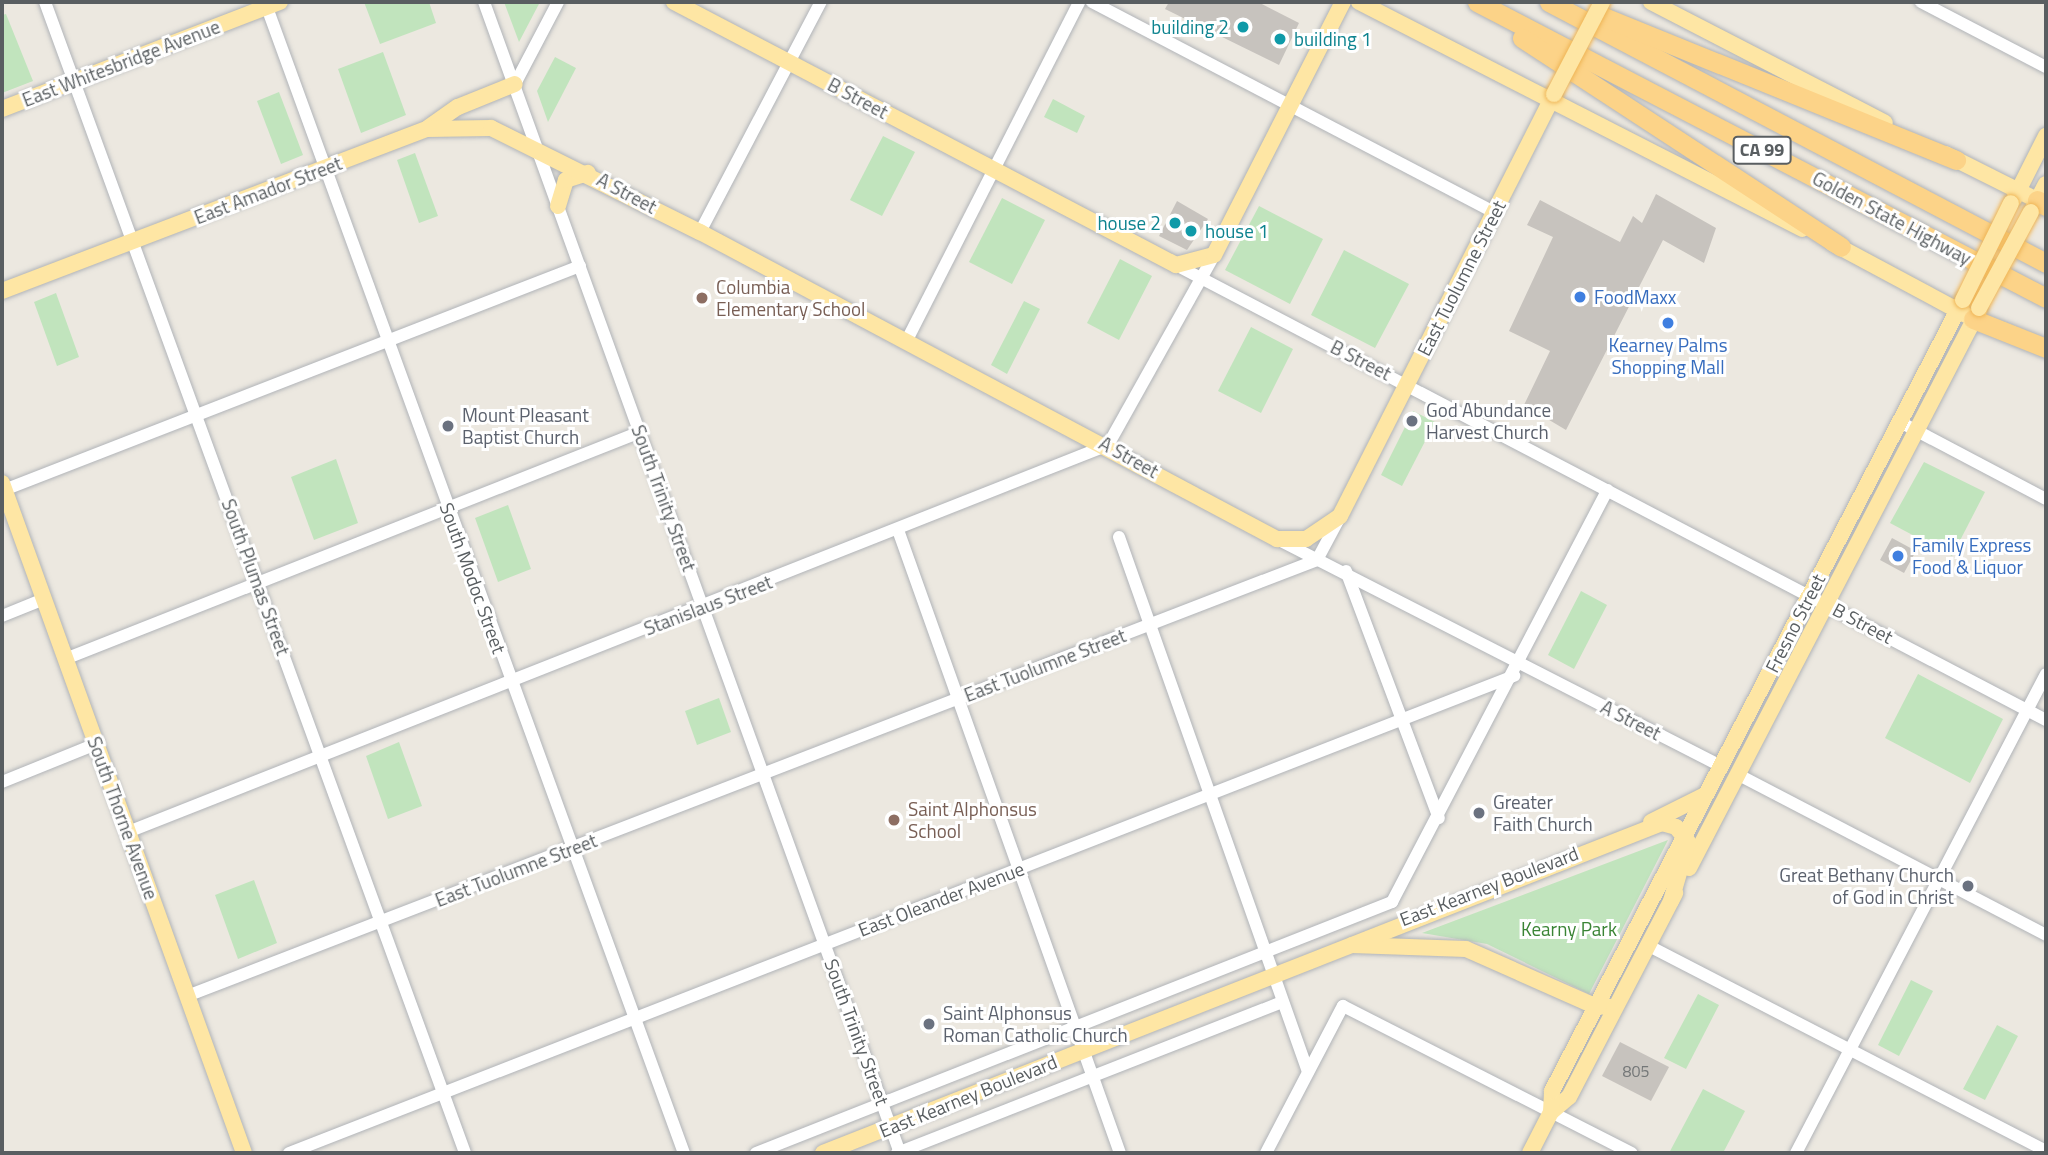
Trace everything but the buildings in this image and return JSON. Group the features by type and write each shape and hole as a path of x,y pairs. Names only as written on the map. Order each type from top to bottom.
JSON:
{"highway":[{"path":"1465,2 1841,247"},
{"name":"Golden State Highway","path":"1477,2 2046,298"},
{"name":"Golden State Highway","path":"1549,2 2046,263"},
{"path":"1570,2 1708,64 1956,160"},
{"path":"1968,309 2046,348"}],"main road":[{"name":"B Street","path":"674,2 1175,265"},
{"path":"1175,265 1214,254 1343,2"},
{"path":"1359,2 1968,309"},
{"name":"East Tuolumne Street","path":"1340,516 1602,2"},
{"path":"1651,2 1956,160 2015,196 2040,201"},
{"name":"East Whitesbridge Avenue","path":"2,110 271,3"},
{"path":"427,129 458,107 515,84"},
{"name":"East Amador Street","path":"2,290 135,242 427,129 491,128 537,147"},
{"name":"Fresno Street","path":"1551,1112 1569,1097 1917,430 2015,196 2046,136"},
{"name":"A Street","path":"537,147 906,342 1108,445 1277,539"},
{"path":"558,206 566,180 589,173"},
{"name":"Fresno Street","path":"1531,1153 1551,1112 1552,1091 1900,422 1968,309 2040,201"},
{"name":"South Thorne Avenue","path":"3,487 244,1153"},
{"path":"1277,539 1306,539 1340,516"},
{"path":"1616,837 1708,793"},
{"name":"East Kearney Boulevard","path":"823,1153 1273,976 1616,837 1662,823 1685,834"},
{"path":"1671,901 1688,850 1685,834"},
{"name":"East Kearney Boulevard","path":"1346,946 1466,949 1597,1007"},
{"path":"1597,1007 1620,1001"}],"street":[{"name":"South Plumas Street","path":"45,2 77,80 465,1153"},
{"name":"South Trinity Street","path":"484,2 899,1153"},
{"path":"515,84 558,2"},
{"path":"700,232 821,2"},
{"path":"906,342 1079,2"},
{"path":"1092,2 1494,212"},
{"path":"1922,2 2046,67"},
{"name":"South Modoc Street","path":"271,3 325,169 386,339 684,1153"},
{"path":"1108,445 1214,254"},
{"name":"B Street","path":"1175,265 1406,383 2046,720"},
{"path":"3,487 580,266"},
{"path":"1900,422 2046,499"},
{"path":"65,659 640,432"},
{"name":"Stanislaus Street","path":"128,832 1108,445"},
{"name":"East Kearney Boulevard","path":"756,1153 1384,906 1409,878 1607,490"},
{"name":"East Tuolumne Street","path":"187,996 1317,560 1340,516"},
{"path":"898,530 1120,1153"},
{"path":"1119,537 1308,1072"},
{"name":"A Street","path":"1277,539 1317,560 1346,571 1721,766"},
{"path":"1346,571 1399,719 1439,818"},
{"path":"2,615 44,599"},
{"path":"1796,1153 2046,674"},
{"name":"East Oleander Avenue","path":"289,1153 1514,676"},
{"path":"2,782 96,744"},
{"path":"1737,774 2046,935"},
{"path":"1648,946 2046,1151"},
{"name":"East Kearney Boulevard","path":"899,1153 1282,1002"},
{"path":"1266,1153 1343,1006 1632,1153"}],"green space":[{"path":"364,2 429,2 436,23 380,44"},
{"path":"504,2 540,2 519,42"},
{"path":"6,14 33,81 2,93 2,15"},
{"path":"383,52 406,115 361,133 338,69"},
{"path":"555,57 576,68 548,122 537,91"},
{"path":"279,92 303,155 281,164 257,101"},
{"path":"1053,99 1085,116 1077,133 1044,117"},
{"path":"883,136 915,152 882,216 850,200"},
{"path":"415,153 438,216 419,223 397,160"},
{"path":"1002,198 1045,220 1012,284 969,262"},
{"path":"1259,206 1323,239 1290,304 1225,270"},
{"path":"1344,250 1409,284 1375,348 1311,315"},
{"path":"1120,259 1152,276 1119,340 1087,323"},
{"path":"56,293 79,357 57,366 34,302"},
{"path":"1024,301 1040,309 1007,374 991,365"},
{"path":"1251,327 1293,349 1261,413 1218,391"},
{"path":"1413,411 1435,422 1402,486 1381,475"},
{"path":"336,459 358,523 314,540 291,477"},
{"path":"1924,462 1985,492 1952,556 1890,523"},
{"path":"508,505 531,569 498,582 475,518"},
{"path":"1581,591 1607,605 1574,669 1548,655"},
{"path":"1918,674 2003,719 1970,783 1885,738"},
{"path":"719,698 731,732 697,745 685,711"},
{"path":"399,742 422,806 388,819 366,756"},
{"name":"Kearny Park","path":"1668,840 1589,994 1487,944 1422,933"},
{"path":"254,880 277,943 238,959 215,895"},
{"path":"1911,980 1933,991 1899,1056 1878,1045"},
{"path":"1698,994 1719,1005 1686,1069 1664,1058"},
{"path":"1997,1025 2018,1036 1985,1100 1963,1089"},
{"path":"1703,1089 1745,1111 1723,1153 1669,1153"}],"place":[{"name":"building 2","path":"1243,27"},
{"name":"building 1","path":"1280,39"},
{"name":"house 2","path":"1175,223"},
{"name":"house 1","path":"1191,231"},
{"name":"FoodMaxx","path":"1580,297"},
{"name":"Columbia Elementary School","path":"702,298"},
{"name":"Kearney Palms Shopping Mall","path":"1668,323"},
{"name":"God Abundance Harvest Church","path":"1412,421"},
{"name":"Mount Pleasant Baptist Church","path":"448,426"},
{"name":"Family Express Food & Liquor","path":"1898,556"},
{"name":"Greater Faith Church","path":"1479,813"},
{"name":"Saint Alphonsus School","path":"894,820"},
{"name":"Great Bethany Church of God in Christ","path":"1968,886"},
{"name":"Saint Alphonsus Roman Catholic Church","path":"929,1024"}]}
